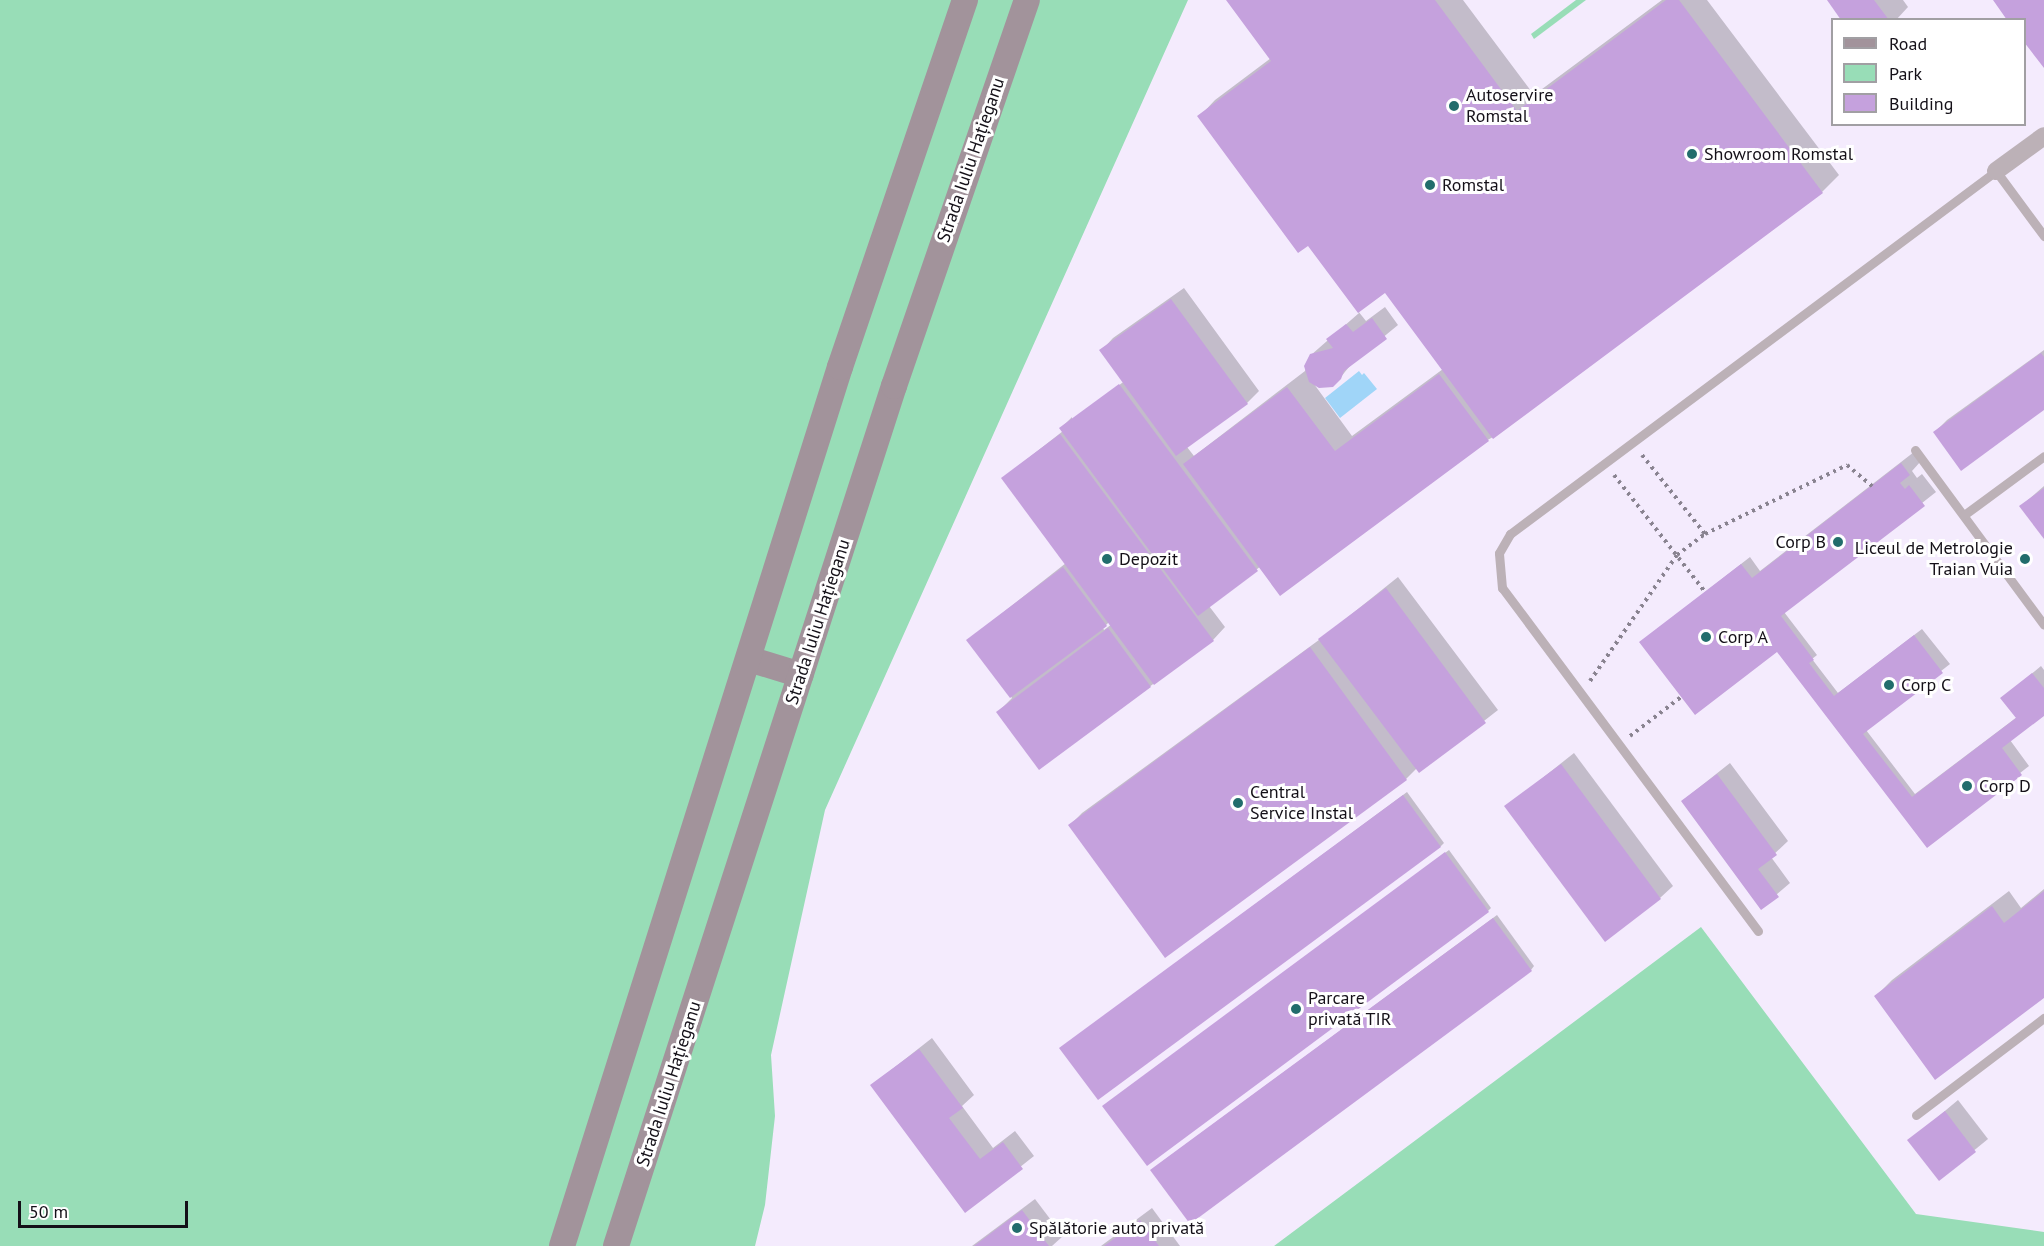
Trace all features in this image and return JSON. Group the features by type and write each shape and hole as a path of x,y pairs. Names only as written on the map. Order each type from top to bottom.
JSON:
{"main road":[{"path":"562,1246 878,250 965,0"},
{"name":"Strada Iuliu Hațieganu","path":"616,1246 908,344 1027,0"},
{"path":"749,659 801,675"}],"street":[{"path":"1996,171 2044,136"}],"lane":[{"path":"1758,932 1502,588 1498,553 1510,534 1996,171 2044,236"},
{"path":"1915,450 2044,625"},
{"path":"1964,515 2044,456"},
{"path":"1916,1115 2044,1018"}],"path":[{"path":"1632,443 1705,534"},
{"path":"1605,463 1705,591"},
{"path":"1581,694 1677,555 1705,534 1847,465 1872,486"},
{"path":"1619,744 1681,697"}],"green space":[{"path":"0,0 1188,0 825,810 771,1055 775,1116 765,1205 755,1246 0,1246"},
{"path":"1576,0 1586,0 1534,39 1531,34"},
{"path":"1701,927 1916,1214 2044,1232 2044,1246 1274,1246"}],"water":[{"path":"1359,371 1362,375 1364,373 1377,389 1340,418 1325,398"}],"building":[{"name":"Romstal","path":"1226,0 1435,0 1517,111 1666,0 1679,0 1823,193 1493,439 1385,293 1358,313 1308,246 1298,253 1197,116 1271,61"},
{"path":"1827,0 1874,0 1888,18 1840,18"},
{"path":"1993,0 2044,0 2044,68 2026,45 2026,18 2006,18"},
{"path":"1171,299 1248,404 1176,456 1099,350"},
{"path":"1372,318 1387,339 1344,371 1341,379 1333,387 1319,388 1309,382 1304,366 1310,354 1333,348 1326,339 1346,324 1353,332"},
{"path":"2041,353 2044,357 2044,410 1961,471 1933,432"},
{"path":"1439,374 1489,441 1280,596 1183,464 1287,387 1335,451"},
{"name":"Depozit","path":"1119,384 1258,571 1198,616 1059,428"},
{"name":"Depozit","path":"1060,434 1214,641 1154,685 1001,478"},
{"path":"1901,463 1910,475 1900,483 1905,489 1909,485 1925,506 1781,616 1814,660 1809,663 1834,696 1914,635 1943,673 1863,734 1912,797 2016,718 2000,698 2032,673 2044,688 2044,716 2002,748 2022,775 1927,848 1777,652 1695,715 1639,642 1741,564 1752,578"},
{"path":"2044,488 2044,539 2019,506"},
{"name":"Depozit","path":"1063,567 1107,626 1010,698 966,640"},
{"path":"1386,588 1486,723 1419,773 1318,639"},
{"path":"1108,628 1151,687 1039,770 996,712"},
{"name":"Central Service Instal","path":"1310,647 1407,780 1165,958 1068,825"},
{"path":"1561,764 1661,899 1605,942 1504,806"},
{"path":"1717,774 1777,855 1758,869 1779,897 1761,910 1681,801"},
{"name":"Parcare privată TIR","path":"1403,795 1441,847 1098,1100 1059,1048"},
{"name":"Parcare privată TIR","path":"1445,852 1489,912 1147,1166 1102,1106"},
{"path":"2044,891 2044,998 1935,1080 1874,996 1992,906 2004,923"},
{"name":"Parcare privată TIR","path":"1493,918 1532,971 1190,1224 1150,1170"},
{"path":"919,1049 963,1108 949,1118 980,1159 1003,1142 1023,1169 965,1213 870,1085"},
{"path":"1945,1111 1976,1152 1939,1181 1907,1140"},
{"name":"Spălătorie auto privată","path":"1022,1210 1049,1246 974,1246"},
{"path":"1140,1220 1159,1246 1104,1246"}],"place":[{"name":"Autoservire Romstal","path":"1454,106"},
{"name":"Showroom Romstal","path":"1692,154"},
{"name":"Romstal","path":"1430,185"},
{"name":"Corp B","path":"1838,542"},
{"name":"Depozit","path":"1107,559"},
{"name":"Liceul de Metrologie Traian Vuia","path":"2025,559"},
{"name":"Corp A","path":"1706,637"},
{"name":"Corp C","path":"1889,685"},
{"name":"Corp D","path":"1967,786"},
{"name":"Central Service Instal","path":"1238,803"},
{"name":"Parcare privată TIR","path":"1296,1009"},
{"name":"Spălătorie auto privată","path":"1017,1228"}]}
